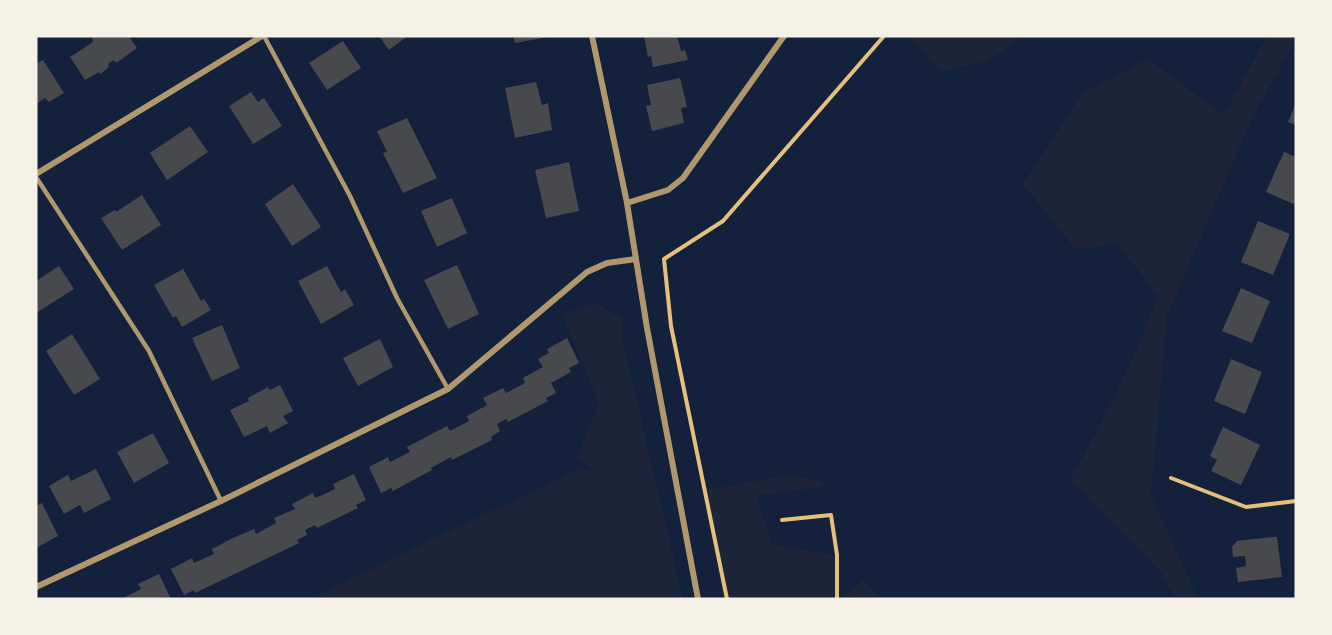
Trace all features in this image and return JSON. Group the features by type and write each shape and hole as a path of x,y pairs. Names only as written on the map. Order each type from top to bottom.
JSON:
{"street":[{"path":"36,175 263,36"},
{"path":"592,36 627,203 698,599"},
{"path":"627,203 668,190 683,177 784,36"},
{"path":"36,587 221,501 448,388 587,272 607,264 636,259"}],"lane":[{"path":"263,36 350,196 396,298 448,388"},
{"path":"36,175 149,351 221,501"}],"path":[{"path":"727,599 671,326 664,259 723,221 884,36"},
{"path":"1171,478 1246,507 1296,501"},
{"path":"782,520 831,515 837,555 837,599"}],"shaded area":[{"path":"908,36 1025,36 988,61 942,72"},
{"path":"1267,36 1296,36 1296,40 1253,116 1167,316 1151,495 1198,599 1176,599 1159,569 1070,479 1118,389 1158,296 1117,243 1076,250 1023,184 1083,92 1148,59 1224,115"},
{"path":"595,303 623,319 621,333 683,599 309,599 581,468 594,471 577,457 599,403 562,314"},
{"path":"786,475 818,480 826,486 756,496 772,545 837,555 837,599 723,599 706,490"},
{"path":"863,580 881,598 885,599 841,599"}],"building":[{"path":"92,36 129,36 137,48 116,63 114,60 109,63 108,68 100,74 99,72 85,80 70,57 93,42"},
{"path":"379,36 408,36 389,50"},
{"path":"513,36 548,36 548,37 515,43"},
{"path":"644,36 677,36 681,51 685,50 688,60 653,67 651,56 648,57"},
{"path":"343,41 361,68 327,90 309,63"},
{"path":"43,60 64,93 49,102 45,98 36,104 36,64"},
{"path":"680,78 687,107 681,108 684,123 652,131 646,106 651,105 647,85"},
{"path":"536,82 542,105 548,103 552,130 515,138 505,88"},
{"path":"251,92 258,102 264,98 282,126 253,144 229,106"},
{"path":"1296,103 1296,125 1288,122"},
{"path":"407,118 437,178 403,193 383,153 387,152 377,131"},
{"path":"190,126 208,152 167,180 150,153"},
{"path":"1284,152 1296,157 1296,205 1266,192"},
{"path":"569,162 579,211 546,218 535,170"},
{"path":"293,184 321,227 292,246 265,204"},
{"path":"142,195 161,225 122,250 101,218 115,210 116,212"},
{"path":"452,198 467,233 437,247 421,211"},
{"path":"1258,221 1290,234 1273,275 1241,262"},
{"path":"457,265 479,314 448,329 424,280"},
{"path":"59,266 74,289 36,313 36,281"},
{"path":"327,266 341,292 345,289 354,305 321,324 298,281"},
{"path":"183,269 201,301 204,299 211,310 182,327 176,316 173,318 154,285"},
{"path":"1241,288 1270,301 1252,343 1222,331"},
{"path":"222,325 240,368 212,381 192,338"},
{"path":"72,334 100,379 74,395 46,351"},
{"path":"567,338 579,363 569,368 571,372 551,383 556,393 546,398 548,401 508,422 506,419 497,424 500,431 491,437 492,440 452,460 451,457 393,491 391,488 381,493 369,467 388,457 390,462 410,452 407,447 447,426 450,431 469,421 467,416 487,405 483,398 503,388 506,393 525,383 523,378 543,367 538,359 549,353 547,349"},
{"path":"380,339 393,367 358,386 343,358"},
{"path":"1231,359 1262,372 1245,414 1214,401"},
{"path":"280,385 293,411 283,416 288,423 270,433 267,426 244,437 230,410 249,401 248,398 268,387 270,390"},
{"path":"1223,427 1260,445 1241,485 1211,471 1217,460 1210,456"},
{"path":"153,433 169,463 134,483 117,452"},
{"path":"96,469 111,499 84,513 80,505 64,514 49,486 68,475 71,481"},
{"path":"354,474 366,500 356,505 358,508 317,528 315,525 305,530 307,535 297,540 299,543 195,593 194,590 184,595 171,569 192,558 194,563 214,554 212,549 254,529 256,534 276,523 274,518 295,509 292,504 313,493 315,498 325,494 335,489 333,484"},
{"path":"42,503 58,536 36,548 36,506"},
{"path":"1277,537 1282,577 1238,582 1236,568 1246,566 1245,556 1233,557 1232,547 1237,541"},
{"path":"159,574 171,599 121,599 141,589 138,584"}]}
